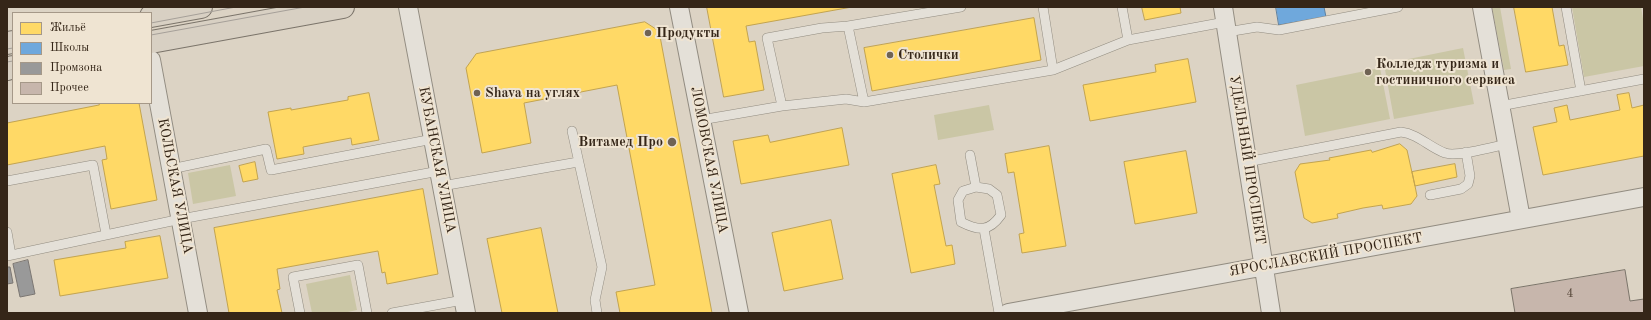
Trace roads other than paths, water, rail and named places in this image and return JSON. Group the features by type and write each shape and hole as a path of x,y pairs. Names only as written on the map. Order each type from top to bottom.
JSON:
{"main road":[{"path":"152,16 201,7"},
{"path":"152,42 343,7"}],"street":[{"name":"КУБАНСКАЯ УЛИЦА","path":"408,7 464,306"},
{"name":"ЛОМОВСКАЯ УЛИЦА","path":"679,7 739,313"},
{"path":"1482,7 1521,220"},
{"name":"УДЕЛЬНЫЙ ПРОСПЕКТ","path":"1225,20 1271,313"},
{"name":"КОЛЬСКАЯ УЛИЦА","path":"152,65 198,313"},
{"name":"ЯРОСЛАВСКИЙ ПРОСПЕКТ","path":"1008,313 1644,197"}],"lane":[{"path":"782,106 767,38 961,7"},
{"path":"1043,7 1053,70"},
{"path":"1122,7 1128,40"},
{"path":"701,120 782,106 846,99 864,102 1053,70 1128,40 1225,20 1279,30 1398,7"},
{"path":"1566,7 1581,90"},
{"path":"848,26 864,102"},
{"path":"1500,106 1644,79"},
{"path":"572,131 602,267 595,300 597,313"},
{"path":"1247,162 1400,132 1409,133 1446,153 1455,154 1507,144"},
{"path":"171,169 266,149 271,170 432,139"},
{"path":"1430,195 1461,189 1468,184 1470,176 1466,152"},
{"path":"970,155 976,187"},
{"path":"7,232 9,255 181,219 440,178 578,162"},
{"path":"7,181 93,166 106,234"},
{"path":"976,187 989,189 997,195 1001,215 995,223 984,229 972,227 961,222 958,200 963,191 976,187"},
{"path":"984,229 999,313"},
{"path":"300,313 293,278 358,265 367,313"},
{"path":"392,313 464,306"}],"tram line":[{"path":"152,23 236,7"},
{"path":"152,35 305,7"},
{"path":"7,49 12,48"},
{"path":"7,62 12,61"}],"place":[{"name":"Продукты","path":"648,33"},
{"name":"Столички","path":"890,55"},
{"name":"Колледж туризма и гостиничного сервиса","path":"1368,72"},
{"name":"Shava на углях","path":"477,93"},
{"name":"Витамед Про","path":"672,142"}]}
